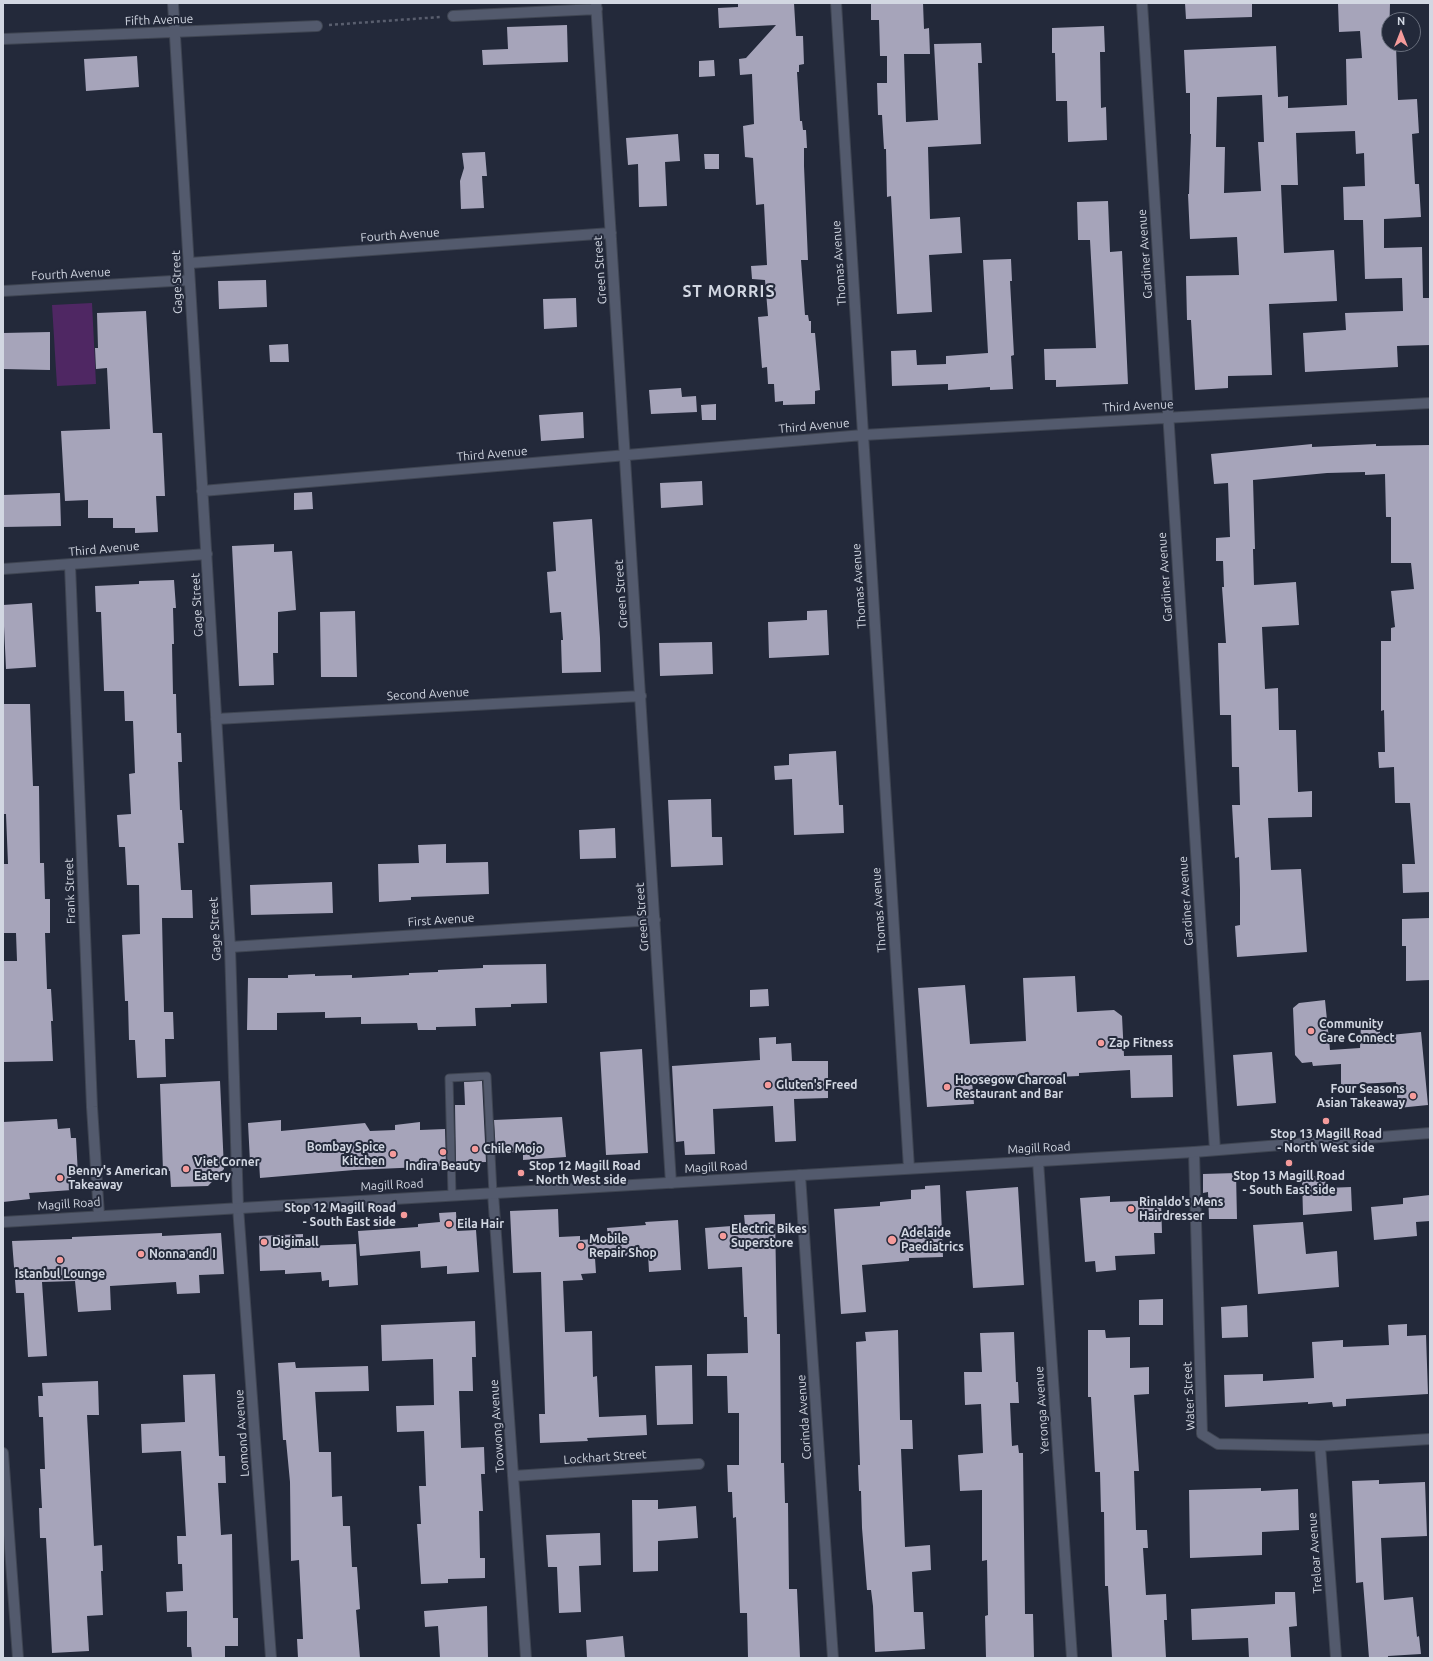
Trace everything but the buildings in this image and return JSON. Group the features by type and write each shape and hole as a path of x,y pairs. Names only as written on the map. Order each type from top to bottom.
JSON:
{"street":[{"name":"Gage Street","path":"173,3 190,263 189,280 230,947 238,1207"},
{"name":"Thomas Avenue","path":"836,3 909,1168"},
{"name":"Gardiner Avenue","path":"1142,3 1215,1150"},
{"path":"453,16 597,6"},
{"name":"Green Street","path":"597,6 671,1183"},
{"name":"Fifth Avenue","path":"3,39 317,26"},
{"name":"Fourth Avenue","path":"190,263 611,233"},
{"name":"Fourth Avenue","path":"3,291 189,280"},
{"name":"Third Avenue","path":"202,491 863,435 1430,402"},
{"name":"Third Avenue","path":"3,569 207,554"},
{"name":"Frank Street","path":"70,565 92,1107 99,1216"},
{"name":"Second Avenue","path":"216,719 641,696"},
{"name":"First Avenue","path":"230,947 655,920"},
{"name":"Magill Road","path":"3,1222 1194,1152 1430,1133"},
{"name":"Water Street","path":"1194,1152 1202,1434 1218,1444 1320,1446 1430,1439"},
{"name":"Yeronga Avenue","path":"1038,1161 1072,1658"},
{"name":"Corinda Avenue","path":"800,1175 833,1658"},
{"name":"Toowong Avenue","path":"493,1193 526,1658"},
{"name":"Lomond Avenue","path":"238,1207 271,1658"},
{"name":"Treloar Avenue","path":"1320,1446 1336,1658"},
{"path":"3,1453 18,1658"},
{"name":"Lockhart Street","path":"513,1476 699,1464"}],"lane":[{"path":"452,1195 449,1078 487,1076 493,1193"}],"path":[{"path":"317,26 453,16"}],"shaded area":[{"path":"92,303 96,384 57,386 52,305"}],"place":[{"name":"Community Care Connect","path":"1311,1031"},
{"name":"Zap Fitness","path":"1101,1043"},
{"name":"Gluten's Freed","path":"768,1085"},
{"name":"Hoosegow Charcoal Restaurant and Bar","path":"947,1087"},
{"name":"Four Seasons Asian Takeaway","path":"1413,1096"},
{"name":"Stop 13 Magill Road - North West side","path":"1326,1121"},
{"name":"Chile Mojo","path":"475,1149"},
{"name":"Indira Beauty","path":"443,1152"},
{"name":"Bombay Spice Kitchen","path":"393,1154"},
{"name":"Stop 13 Magill Road - South East side","path":"1289,1163"},
{"name":"Viet Corner Eatery","path":"186,1169"},
{"name":"Stop 12 Magill Road - North West side","path":"521,1173"},
{"name":"Benny's American Takeaway","path":"60,1178"},
{"name":"Rinaldo's Mens Hairdresser","path":"1131,1209"},
{"name":"Stop 12 Magill Road - South East side","path":"404,1215"},
{"name":"Eila Hair","path":"449,1224"},
{"name":"Electric Bikes Superstore","path":"723,1236"},
{"name":"Adelaide Paediatrics","path":"892,1240"},
{"name":"Digimall","path":"264,1242"},
{"name":"Mobile Repair Shop","path":"581,1246"},
{"name":"Nonna and I","path":"141,1254"},
{"name":"Istanbul Lounge","path":"60,1260"}],"district":[{"name":"ST MORRIS","path":"729,292"}]}
